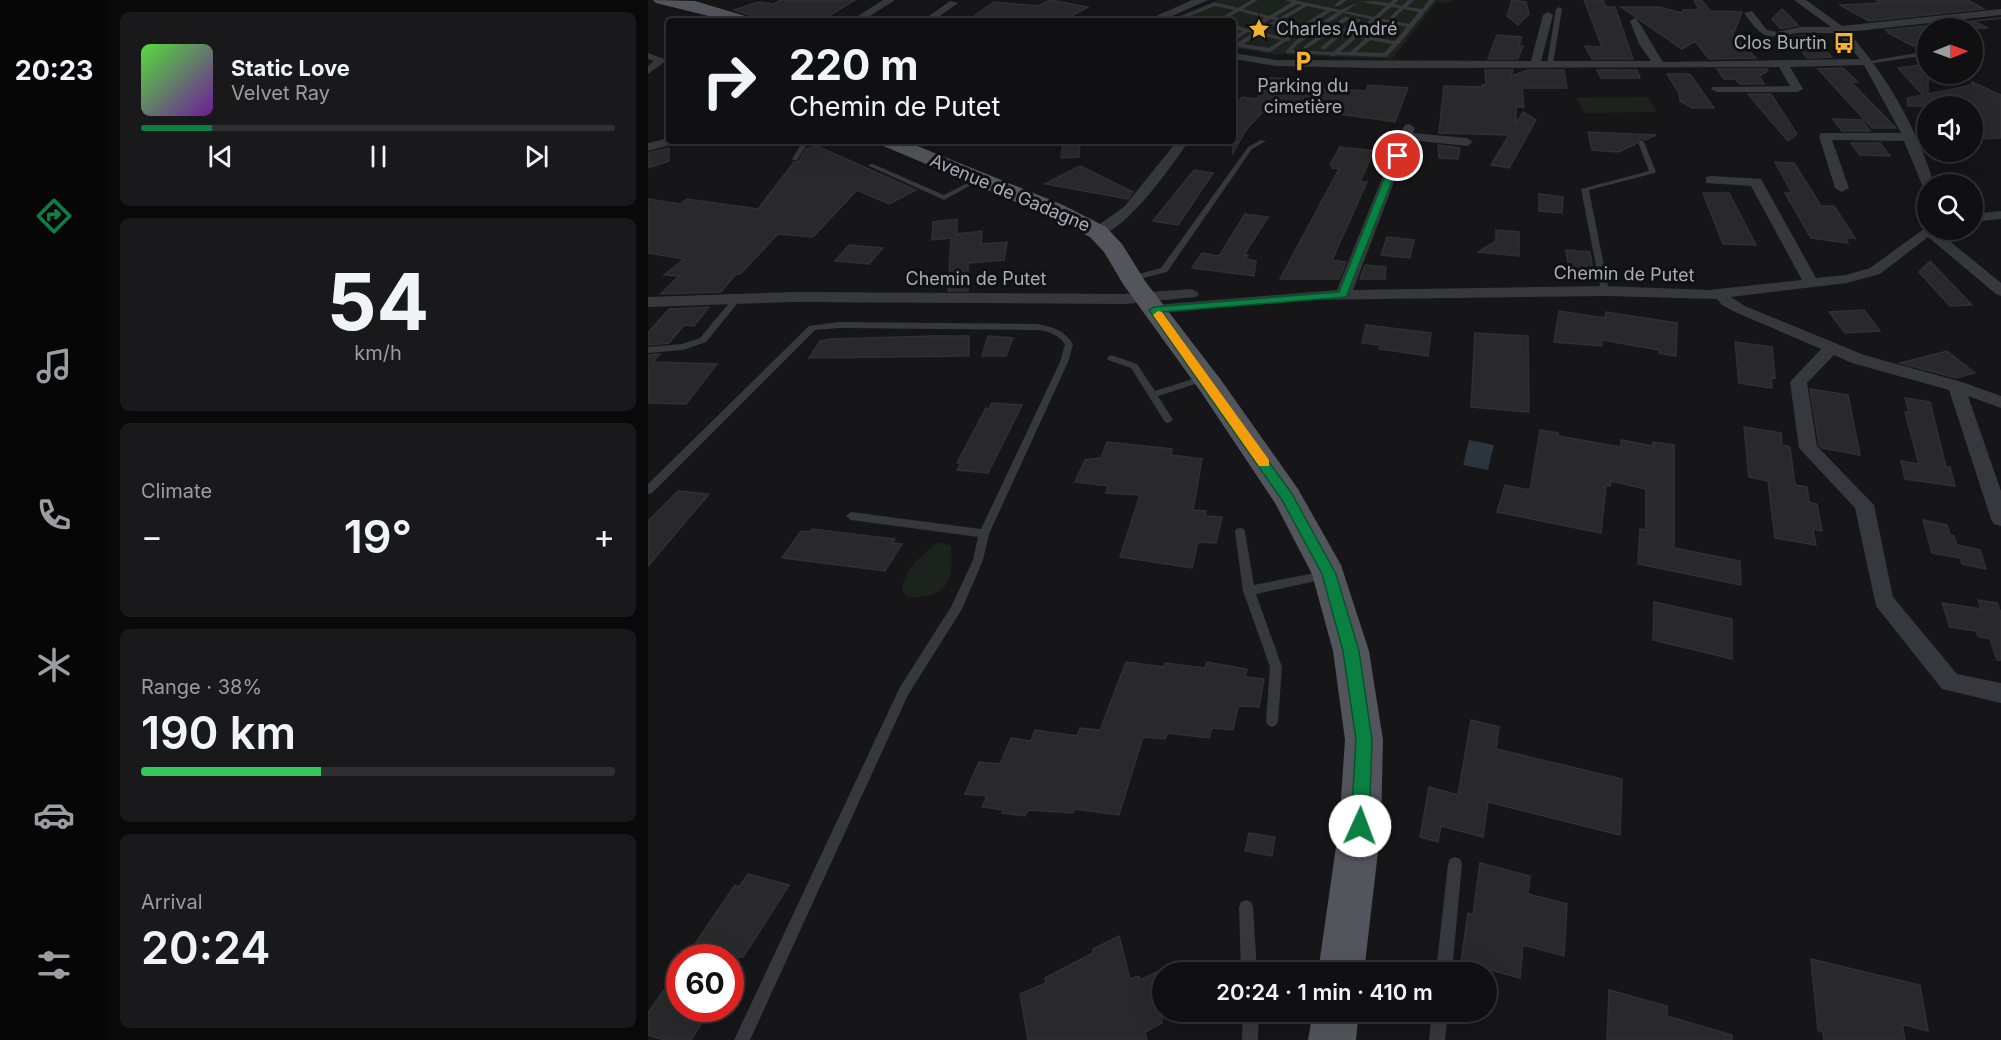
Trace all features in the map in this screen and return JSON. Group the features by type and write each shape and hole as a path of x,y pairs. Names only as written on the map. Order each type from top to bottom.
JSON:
{"main road":[{"path":"661,0 729,17"},
{"name":"Avenue de Gadagne","path":"895,144 1055,210 1098,231 1114,249 1287,497 1329,574 1351,651 1364,740 1360,826 1342,962"},
{"path":"1332,1040 1334,1022"}],"street":[{"path":"860,18 890,0"},
{"path":"1158,18 1202,0"},
{"path":"1799,0 1815,8 1840,30 1867,62 1897,111 1924,174"},
{"path":"932,18 954,3"},
{"path":"1749,13 1764,32 1777,35 1800,30 1840,30 2001,12"},
{"path":"1535,64 1548,15"},
{"path":"1635,21 1644,44 1659,64"},
{"path":"1236,49 1276,63 1332,59 1535,64 1867,62"},
{"path":"648,56 662,60 648,71"},
{"path":"1717,90 1797,89 1782,63"},
{"path":"1343,295 1407,132 1467,142"},
{"path":"1842,188 1825,136 1909,137"},
{"path":"648,147 666,142"},
{"name":"Avenue de Gadagne","path":"1098,231 1129,210 1181,144"},
{"path":"1711,180 1756,182 1811,283"},
{"path":"1983,217 2001,215"},
{"name":"Chemin de Putet","path":"648,302 737,299 1124,299 1144,295 1303,296 1605,291 1721,294 1847,279 1875,271 1917,239"},
{"path":"1940,240 2001,291"},
{"path":"1721,294 1730,304 1858,359 1956,386 2001,402"},
{"path":"1832,348 1798,382 1808,448 1864,505 1883,600 1950,682 2001,693"},
{"path":"1956,386 2001,519"}],"lane":[{"path":"1226,0 1277,13"},
{"path":"1224,18 1255,0"},
{"path":"1287,0 1330,9 1358,20 1375,18"},
{"path":"1314,0 1328,1 1375,18"},
{"path":"1337,5 1344,0"},
{"path":"1354,9 1361,0 1403,8 1412,12 1422,11"},
{"path":"1332,59 1355,35 1396,0"},
{"path":"1351,54 1411,0"},
{"path":"1412,12 1428,1"},
{"path":"1332,59 1351,54 1386,55 1428,1"},
{"path":"1236,37 1296,2"},
{"path":"1306,47 1354,9 1375,2"},
{"path":"1180,18 1215,4 1306,26"},
{"path":"1236,47 1306,4"},
{"path":"1236,48 1270,50 1330,9"},
{"path":"1550,64 1559,9"},
{"path":"1185,16 1193,18"},
{"path":"1358,20 1323,50 1288,52 1295,44 1318,28 1344,16 1390,19 1410,26"},
{"path":"1382,26 1410,26"},
{"path":"1236,28 1323,50 1332,59"},
{"path":"1318,28 1396,43"},
{"path":"1374,55 1389,35"},
{"path":"1867,62 1917,55"},
{"path":"1144,295 1250,148 1263,141"},
{"path":"1605,291 1585,189 1653,172 1641,142"},
{"path":"795,159 804,144"},
{"path":"871,165 944,198 979,179"},
{"path":"648,350 683,347 703,340 737,299"},
{"path":"648,489 812,328 850,325 1053,329 1064,335 1069,344 1064,362 984,534 978,560 956,609 904,691 742,1040"},
{"path":"1111,358 1134,366 1168,420"},
{"path":"1153,395 1205,378"},
{"path":"851,516 984,534"},
{"path":"1240,532 1249,591 1276,667 1272,721"},
{"path":"1249,591 1329,574"},
{"path":"1445,962 1455,864"},
{"path":"1246,907 1249,962"},
{"path":"1250,1040 1251,1022"},
{"path":"1437,1040 1439,1022"}],"shaded area":[{"path":"1218,0 1453,0 1450,3 1437,2 1392,59 1272,54 1236,48 1236,18 1173,18"},
{"path":"1647,97 1657,112 1584,113 1576,98"},
{"path":"1469,440 1494,445 1488,470 1463,465"},
{"path":"938,542 951,546 952,559 949,578 940,591 932,595 908,597 902,590 906,575"}],"building":[{"path":"781,0 855,0 825,18 754,18 734,10 758,2 773,4"},
{"path":"1050,0 1088,7 1068,18 971,18 994,2 1038,6"},
{"path":"1512,0 1526,2 1529,14 1518,25 1507,16"},
{"path":"1584,0 1603,0 1606,7 1615,7 1633,59 1592,59 1585,46 1602,47"},
{"path":"1694,0 1701,0 1711,11 1742,12 1734,32 1730,31 1756,58 1709,59 1695,41 1682,49 1621,7 1659,7 1682,13 1683,10 1699,10"},
{"path":"1876,0 1968,0 1984,9 1869,21 1840,5 1881,3"},
{"path":"1782,9 1798,25 1781,29 1772,19"},
{"path":"1917,27 1917,45 1913,46 1886,30"},
{"path":"1497,35 1522,37 1519,46 1523,46 1518,59 1488,59"},
{"path":"1809,35 1832,57 1807,58 1788,37"},
{"path":"1917,65 1917,84 1928,84 1928,94 1976,84 2001,95 2001,138 1983,139 1983,96 1918,96 1923,95 1898,68"},
{"path":"1843,68 1858,82 1851,82 1896,128 1872,128 1818,69"},
{"path":"1717,69 1767,69 1768,71 1759,76 1764,84 1740,84 1735,79 1724,79"},
{"path":"1485,70 1513,70 1511,76 1528,70 1564,70 1567,88 1522,88 1524,107 1516,107 1516,124 1523,112 1536,120 1509,168 1491,165 1509,135 1439,133 1444,86 1486,87 1482,85 1486,84"},
{"path":"1597,70 1637,70 1640,78 1601,78"},
{"path":"1667,74 1690,74 1714,108 1692,108 1680,101 1679,93"},
{"path":"1265,78 1288,79 1286,86 1325,89 1366,91 1368,85 1408,88 1395,122 1270,104 1246,130 1233,153 1233,144 1236,144 1236,104 1242,97 1257,99"},
{"path":"1748,94 1771,94 1797,134 1788,141"},
{"path":"1917,96 1917,106 1908,106 1907,98"},
{"path":"1833,119 1862,120 1870,131 1842,131"},
{"path":"1588,132 1656,135 1645,140 1640,138 1636,144 1618,152 1592,150"},
{"path":"1851,143 1880,143 1890,156 1860,155"},
{"path":"1063,144 1080,144 1079,157 1061,158"},
{"path":"1438,145 1460,148 1458,159 1439,158"},
{"path":"817,146 916,190 889,204 857,190 813,237 778,234 740,274 736,274 721,292 661,294 679,276 664,275 684,259 648,253 648,199 680,204 687,199 758,209 794,162 799,161 806,149"},
{"path":"1340,147 1374,151 1360,182 1367,182 1332,260 1346,262 1339,279 1280,279 1339,169 1332,168 1333,165 1330,165"},
{"path":"669,148 669,161 648,168 648,153"},
{"path":"1775,162 1794,163 1821,206 1834,206 1855,238 1845,238 1848,243 1811,238 1785,193 1792,193"},
{"path":"1080,166 1133,192 1128,199 1045,184"},
{"path":"1194,170 1213,173 1178,225 1153,221"},
{"path":"1703,193 1729,193 1756,245 1723,244"},
{"path":"1539,194 1563,197 1562,213 1539,211"},
{"path":"1245,214 1268,217 1244,255 1248,255 1245,259 1256,261 1254,276 1192,268 1202,253 1219,256"},
{"path":"957,219 957,234 982,231 981,244 1007,242 1004,260 968,263 968,291 948,291 951,238 932,240 933,222"},
{"path":"1496,230 1519,232 1519,256 1478,252 1496,241"},
{"path":"1387,237 1414,240 1410,258 1381,255"},
{"path":"849,245 883,248 869,264 835,261"},
{"path":"1566,250 1590,252 1594,277 1570,276"},
{"path":"1930,261 1972,305 1950,306 1919,272"},
{"path":"1365,265 1386,267 1385,279 1360,279"},
{"path":"709,307 694,326 684,325 669,343 648,345 648,333 669,309"},
{"path":"1864,310 1880,331 1845,333 1829,312"},
{"path":"1559,311 1605,318 1606,312 1677,323 1676,356 1659,353 1659,350 1602,340 1602,346 1554,342"},
{"path":"1366,325 1431,333 1428,356 1379,349 1380,345 1362,343"},
{"path":"1475,333 1528,336 1529,412 1471,407"},
{"path":"969,336 969,356 809,358 820,341 830,339"},
{"path":"988,336 1013,338 1006,356 982,356"},
{"path":"1735,342 1772,347 1775,378 1771,377 1772,388 1739,383"},
{"path":"1947,351 1975,373 1956,378 1900,363"},
{"path":"660,354 653,362 717,364 686,404 648,403 648,355"},
{"path":"1810,389 1848,395 1860,455 1822,448 1819,445"},
{"path":"1905,398 1930,402 1946,467 1950,467 1955,486 1905,479 1901,461 1919,464 1905,412 1909,412"},
{"path":"992,403 1022,405 988,473 957,470 961,463 957,463 986,408 989,409"},
{"path":"1744,427 1781,433 1782,445 1790,447 1795,485 1807,487 1809,502 1817,504 1822,531 1813,529 1816,545 1775,538 1768,481 1749,477"},
{"path":"1540,430 1558,433 1558,436 1621,447 1621,440 1653,446 1653,442 1674,445 1674,548 1740,561 1741,585 1638,564 1640,529 1646,530 1646,489 1611,481 1610,486 1606,485 1601,533 1497,512 1505,485 1530,490"},
{"path":"1107,442 1172,449 1171,455 1202,459 1193,510 1206,511 1205,516 1222,517 1216,543 1198,542 1192,568 1120,557 1140,495 1106,493 1108,486 1075,482 1085,460 1101,458"},
{"path":"678,491 709,494 648,566 648,521"},
{"path":"1923,520 1947,525 1957,545 1980,550 1986,569 1962,564 1960,558 1932,553"},
{"path":"812,529 895,539 892,543 902,544 885,571 782,558 801,531 810,532"},
{"path":"1978,600 1997,603 2001,613 2001,660 1997,660 1990,639 1978,636 1976,631 1950,627 1942,603 1981,609"},
{"path":"1654,602 1732,619 1732,659 1653,640"},
{"path":"1126,662 1164,667 1165,663 1205,668 1207,662 1247,669 1245,677 1264,679 1259,707 1238,706 1233,730 1212,728 1209,738 1167,733 1165,739 1143,737 1119,815 1075,809 1073,813 1028,810 1025,816 1002,813 1004,810 982,807 987,796 965,794 979,762 1000,764 1011,738 1031,741 1035,730 1077,736 1080,728 1100,730"},
{"path":"1471,720 1499,727 1496,749 1622,779 1620,835 1488,802 1483,837 1441,826 1438,842 1420,837 1429,787 1458,795"},
{"path":"1249,833 1275,837 1272,856 1245,851"},
{"path":"1480,863 1530,876 1528,894 1567,904 1564,956 1523,945 1520,978 1497,972 1497,962 1461,962 1468,913 1473,915"},
{"path":"748,874 789,885 744,955 744,944 695,944 735,885 739,887"},
{"path":"1119,936 1130,979 1139,976 1140,980 1152,974 1152,1022 1162,1023 1145,1032 1147,1040 1028,1040 1020,994 1046,983 1045,978 1093,953 1093,949"},
{"path":"1811,959 1920,985 1928,1031 1902,1024 1905,1040 1824,1040 1823,1032 1818,1030"},
{"path":"666,987 666,1022 702,1022 691,1040 664,1040 648,1035 648,1013"},
{"path":"1609,990 1667,1006 1667,1016 1732,1035 1732,1040 1607,1040"}],"slow traffic":[{"path":"1158,315 1264,463"}],"place":[{"name":"Charles André","path":"1259,29"},
{"name":"Clos Burtin","path":"1844,43"},
{"name":"Parking du cimetière","path":"1303,61"}],"route":[{"path":"1360,826 1364,740 1351,651 1329,574 1287,497 1211,386 1154,310 1303,296 1343,295 1398,156"}]}
